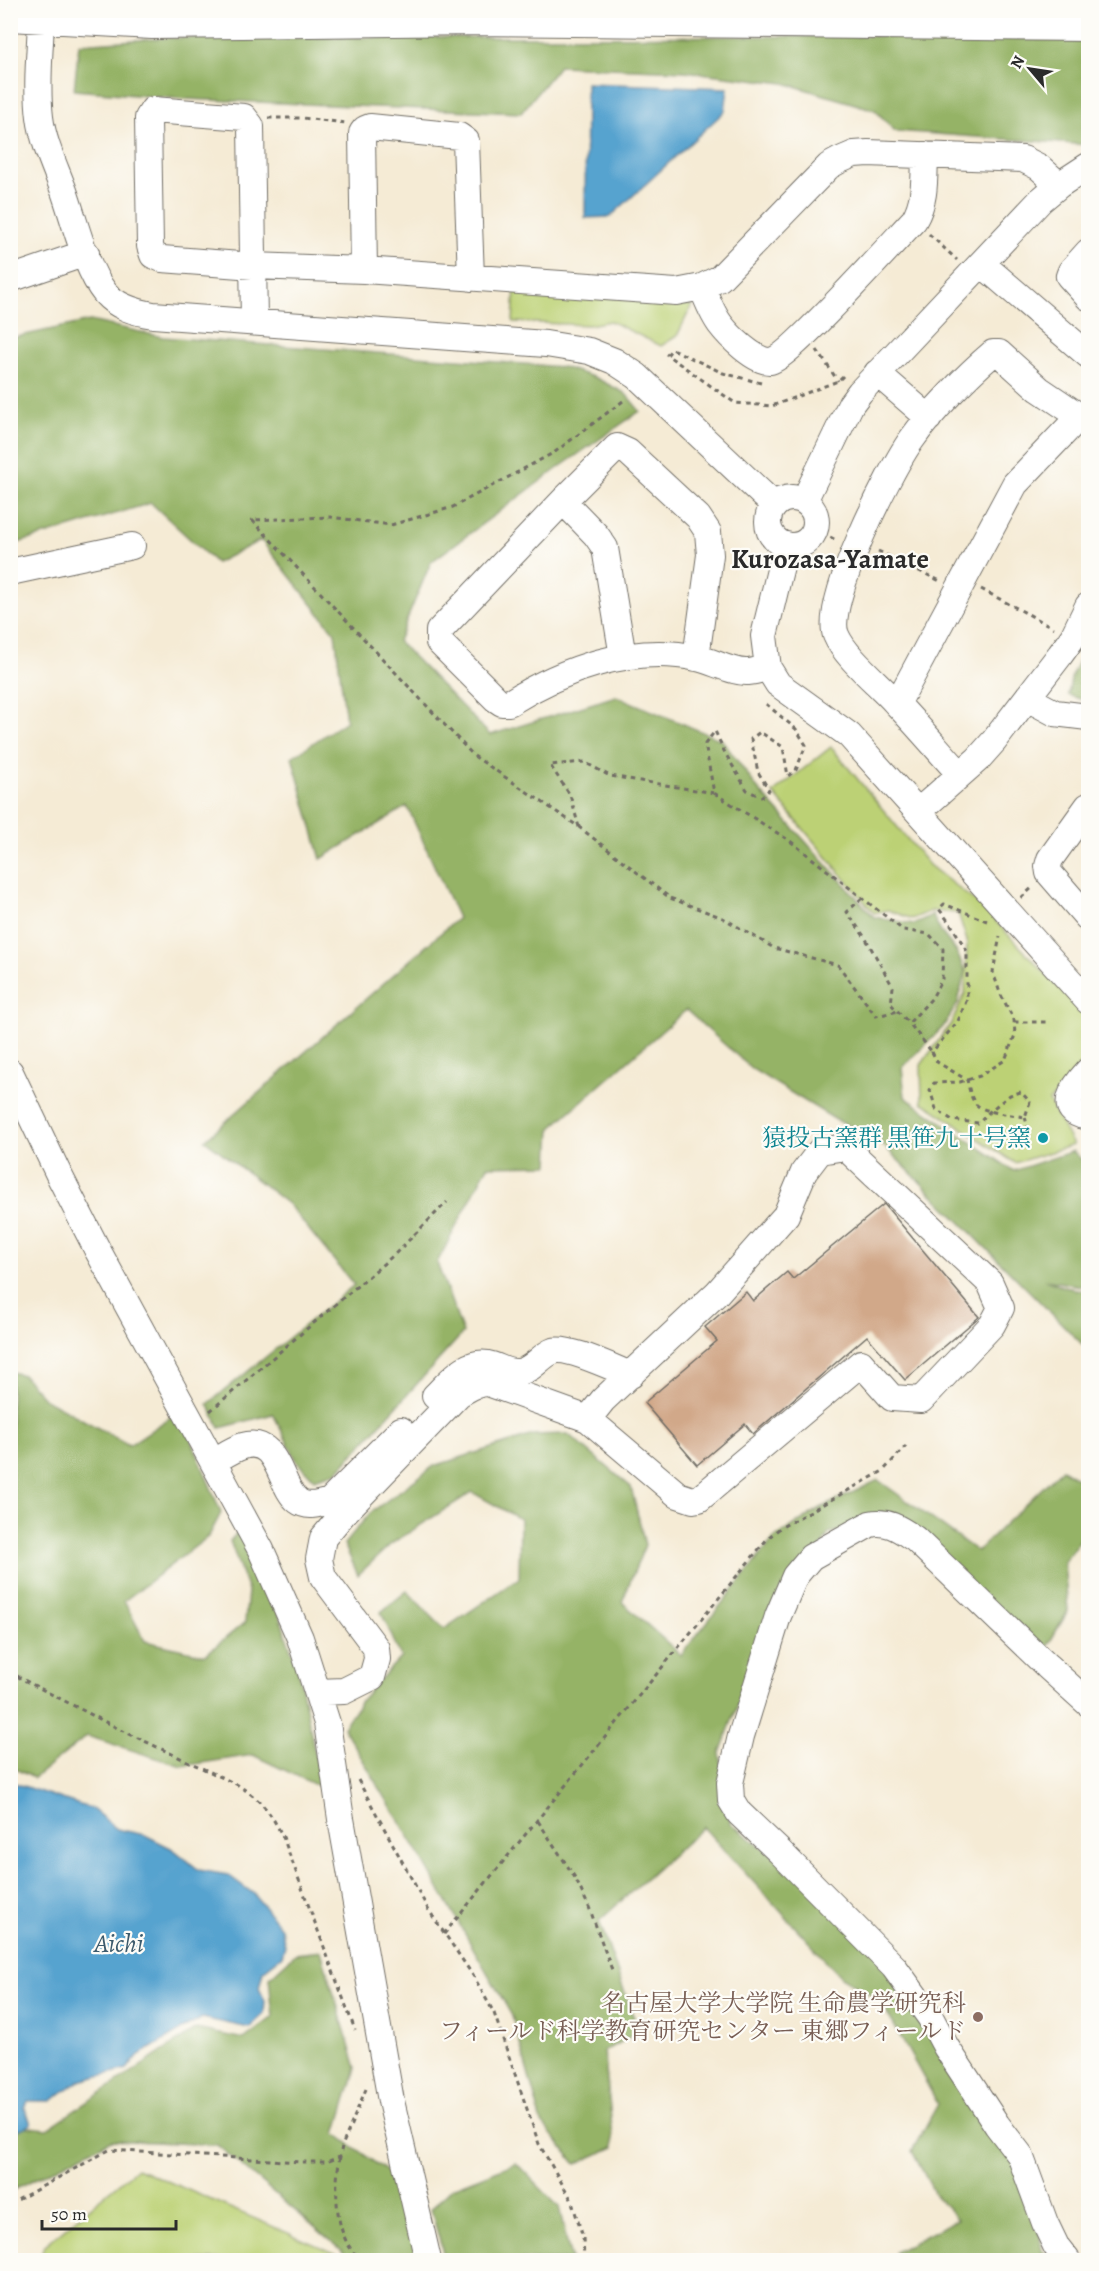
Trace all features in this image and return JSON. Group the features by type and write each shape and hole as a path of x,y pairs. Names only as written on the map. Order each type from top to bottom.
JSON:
{"street":[{"path":"10,18 152,26 511,22 1089,28"},
{"path":"41,20 39,108 41,124 99,285 126,309 153,315 546,344 589,351 614,361 643,381 774,505"},
{"path":"254,322 253,266 252,126 244,117 154,110 148,118 150,246 153,255 162,259 253,266 364,270 667,292 702,287 720,278 829,166 854,154 1023,159 1039,167 1059,185"},
{"path":"364,270 362,133 370,127 459,136 466,141 471,278"},
{"path":"702,287 710,308 721,325 754,357 760,360 777,360 799,342 914,220 921,208 924,194 925,155"},
{"path":"804,501 851,404 1041,200 1059,185 1089,166"},
{"path":"1089,252 1069,276 1089,297"},
{"path":"10,279 86,254"},
{"path":"977,269 1085,345"},
{"path":"897,704 1016,484 1084,420 1039,389 1001,354 994,352 929,418 911,440 856,545 836,610 835,630 840,644 960,774"},
{"path":"878,373 929,418"},
{"path":"696,658 711,547 708,532 704,524 621,448 614,448 563,501 439,631 438,639 496,699 504,703 509,703 559,676 623,657 663,655 696,658 744,672 768,668"},
{"path":"789,498 804,501 813,512 815,519 814,530 807,540 800,544 786,545 777,540 768,527 768,518 774,505 789,498"},
{"path":"563,501 596,535 605,548 623,657"},
{"path":"786,545 764,636 768,668 778,684 849,735 919,811 1005,919 1089,1001"},
{"path":"10,572 132,546"},
{"path":"919,811 994,741 1073,637 1089,606"},
{"path":"1027,698 1055,713 1089,717"},
{"path":"1089,807 1050,859 1048,866 1049,873 1089,918"},
{"path":"1089,1071 1075,1084 1069,1098 1070,1106 1075,1112 1089,1117"},
{"path":"10,1072 93,1242 261,1550 300,1638 327,1723 341,1819 391,2101 428,2260"},
{"path":"318,1692 344,1691 372,1677 377,1659 376,1648 323,1577 319,1559 323,1538 343,1514 459,1394 476,1384 488,1383 588,1419 678,1495 693,1500 699,1499 861,1364 891,1398 921,1400 992,1325 1001,1308 990,1283 845,1147 820,1150 804,1172 786,1215 717,1293 603,1400 588,1419"},
{"path":"213,1461 244,1445 260,1446 266,1449 274,1459 298,1501 319,1504 330,1501 453,1378 471,1364 486,1363 516,1373 525,1371 551,1352 558,1350 581,1355 631,1375"},
{"path":"1067,2260 1056,2246 1045,2223 1020,2155 972,2087 924,2009 894,1967 739,1813 731,1800 729,1783 778,1616 795,1576 811,1557 870,1524 878,1522 889,1523 915,1539 1047,1666 1089,1703"}],"path":[{"path":"249,121 265,118 303,118 355,124 365,129"},
{"path":"914,220 977,269"},
{"path":"808,331 821,358 838,381"},
{"path":"814,530 961,585 1073,637"},
{"path":"714,793 705,744 715,732 747,790 760,797 769,790 758,772 751,739 760,732 783,747 788,776 796,770 806,745 795,729 764,702"},
{"path":"579,827 570,795 550,765 584,762 610,776 714,793 790,841 903,930 929,934 943,949 942,979 932,998 909,1023"},
{"path":"1028,1128 1025,1117 1030,1102 1021,1092 1010,1095 979,1123 952,1120 936,1109 930,1090 934,1083 967,1080 980,1076 1005,1060 1015,1035 1014,1022 993,972 998,944 1005,919 1049,873"},
{"path":"862,898 847,912 866,939 892,987 891,1004 909,1023 937,1062 967,1080 972,1097 978,1106 1025,1117"},
{"path":"932,1052 958,1021 968,999 967,951 939,909 944,904 1005,919"},
{"path":"1014,1022 1050,1022"},
{"path":"194,1425 395,1254 447,1202"},
{"path":"444,1934 768,1538 780,1528 883,1471 906,1446"},
{"path":"10,1670 20,1678 121,1730 238,1785 255,1796 269,1810 283,1837 358,2040"},
{"path":"355,1774 428,1909 474,1977 494,2013 539,2144 572,2199 584,2237 584,2260"},
{"path":"538,1821 574,1876 589,1907 612,1970"},
{"path":"361,2260 349,2246 337,2202 342,2146 366,2093 367,2082"},
{"path":"10,2204 109,2150 301,2162 326,2162 340,2157"}],"green space":[{"path":"902,36 1088,40 1088,145 895,131 875,110 784,83 684,71 559,66 521,113 185,99 74,90 79,44 164,38"},
{"path":"515,287 692,305 677,336 661,346 610,321 589,325 513,322"},
{"path":"90,321 163,337 563,367 596,378 625,393 640,411 431,562 398,641 490,735 616,696 722,740 758,789 874,917 914,924 932,915 941,932 956,951 965,971 958,1003 943,1027 902,1068 905,1097 1014,1171 1073,1151 1088,1166 1088,1287 1045,1280 1064,1287 1088,1291 1088,1350 873,1135 836,1120 752,1069 686,1010 551,1128 549,1165 488,1166 437,1263 463,1333 337,1472 314,1479 297,1461 273,1414 220,1428 208,1404 354,1285 288,1204 205,1140 458,918 407,806 321,859 292,757 346,721 335,633 261,540 216,563 151,503 11,545 11,338"},
{"path":"1088,646 1088,702 1068,695 1072,674"},
{"path":"831,747 929,865 981,906 1088,1018 1088,1067 1049,1101 1073,1145 1015,1163 922,1102 921,1065 952,1022 965,993 967,941 958,913 931,911 912,919 888,910 874,913 773,793"},
{"path":"11,1372 23,1375 45,1399 129,1445 180,1411 221,1513 209,1536 124,1601 145,1641 205,1655 245,1622 248,1591 230,1541 239,1531 262,1565 299,1673 322,1788 253,1755 182,1766 87,1736 34,1778 11,1767"},
{"path":"568,1434 631,1487 645,1545 622,1602 681,1655 774,1538 819,1509 878,1480 977,1551 1062,1469 1088,1485 1088,1529 1064,1562 1068,1611 1042,1655 895,1521 829,1533 753,1664 720,1753 730,1823 791,1869 903,1973 1031,2175 1042,2250 1052,2260 901,2260 895,2252 958,2219 936,2196 912,2151 938,2104 880,2000 841,1977 703,1827 599,1921 639,2032 604,2051 614,2147 576,2164 542,2123 512,2016 343,1727 362,1699 401,1657 381,1612 407,1591 444,1629 519,1578 520,1519 472,1492 391,1544 358,1575 344,1544 370,1513 434,1466 533,1435"},
{"path":"321,1951 356,2068 336,2134 404,2184 421,2260 345,2260 343,2251 217,2145 111,2140 11,2191 11,2125 47,2129 196,2029 244,2039 273,2017 269,1978 295,1954"},
{"path":"516,2163 559,2207 571,2260 445,2260 431,2209 452,2188"},
{"path":"137,2168 337,2254 339,2260 39,2260 44,2246"}],"water":[{"path":"586,83 728,88 725,111 610,217 585,218"},
{"name":"Aichi","path":"11,1782 92,1809 117,1829 145,1835 173,1849 199,1870 228,1875 254,1894 281,1928 285,1945 282,1956 263,1971 259,1988 265,2001 264,2014 249,2028 202,2018 139,2055 127,2069 79,2081 51,2101 28,2101 25,2108 31,2124 11,2134"}],"building":[{"path":"884,1204 979,1317 905,1380 867,1336 753,1434 745,1424 697,1465 644,1403 717,1341 705,1327 746,1292 753,1301 787,1272 793,1279"}],"place":[{"name":"猿投古窯群 黒笹九十号窯","path":"1043,1138"},
{"name":"名古屋大学大学院 生命農学研究科 フィールド科学教育研究センター 東郷フィールド","path":"978,2017"}],"district":[{"name":"Kurozasa-Yamate","path":"830,559"}]}
